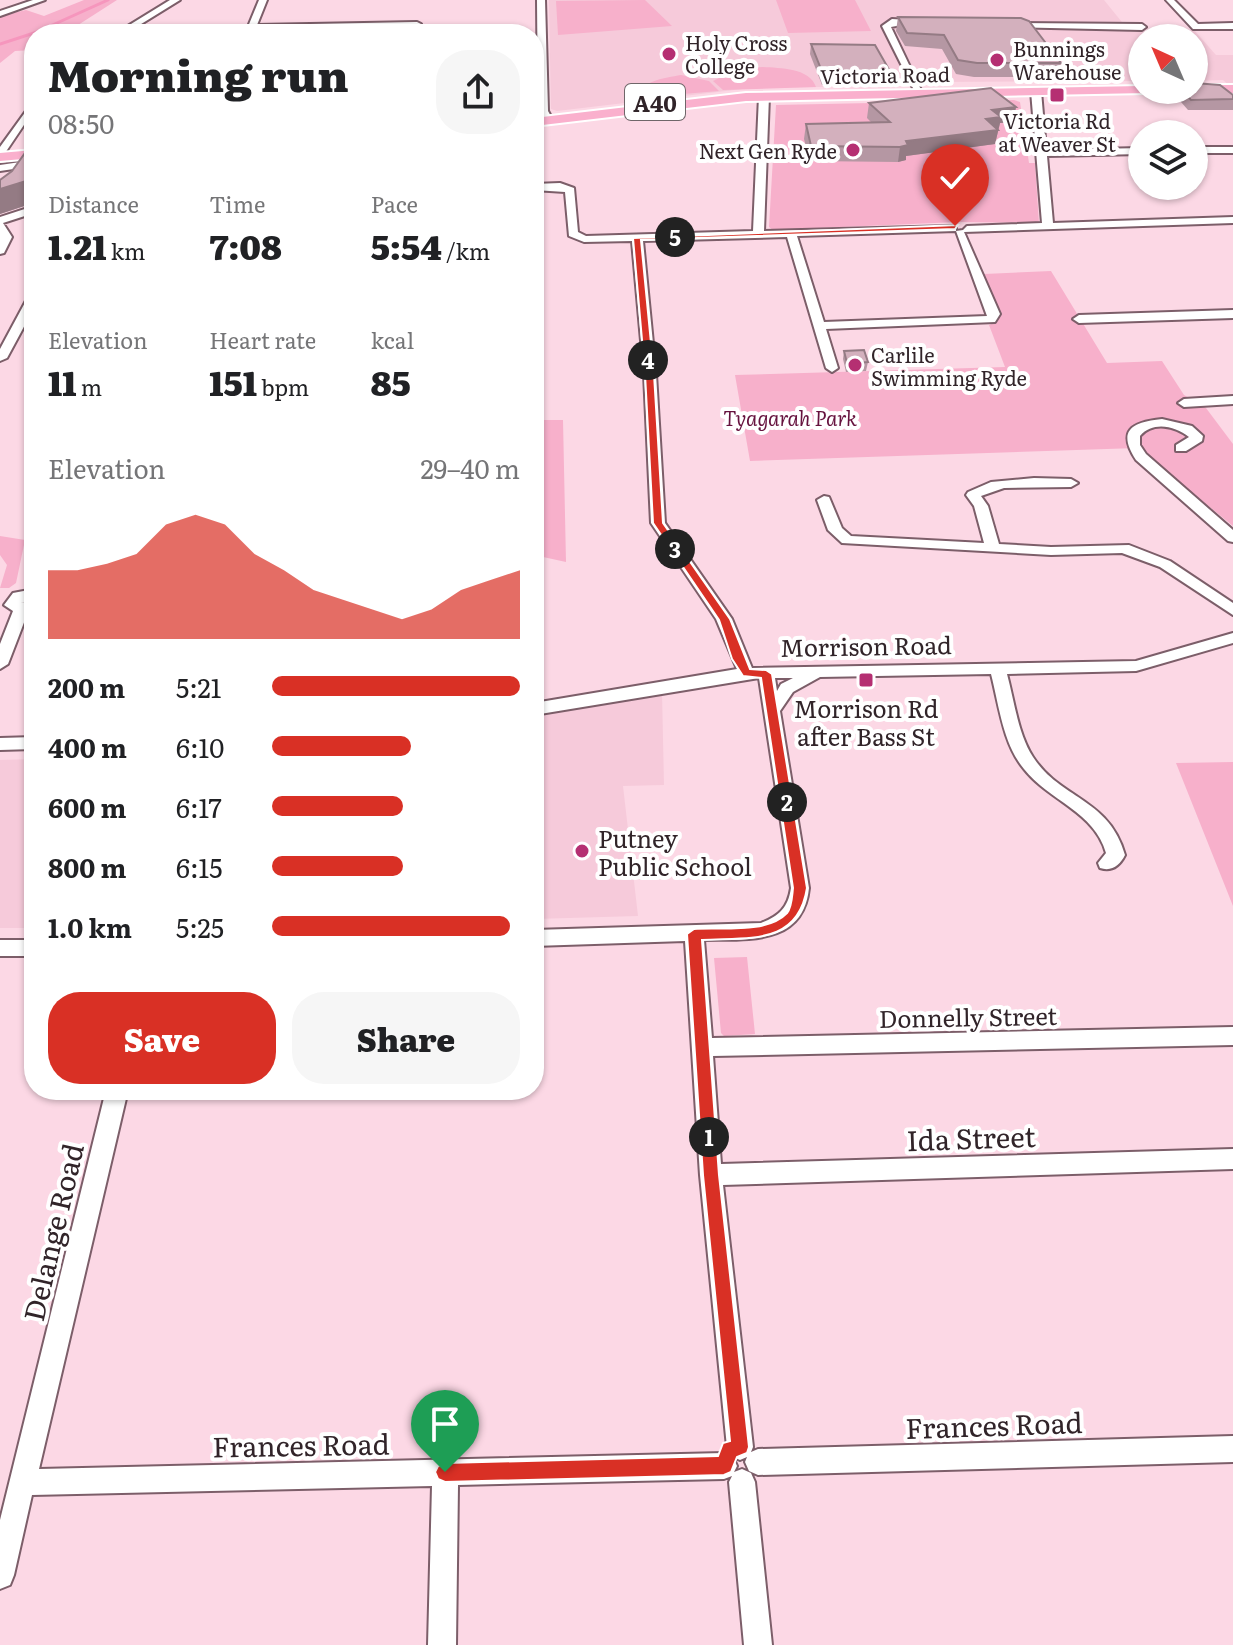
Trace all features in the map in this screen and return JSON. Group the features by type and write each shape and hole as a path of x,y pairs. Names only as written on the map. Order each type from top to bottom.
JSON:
{"highway":[{"name":"Victoria Road","path":"544,119 749,93 1128,88"},
{"name":"Victoria Road","path":"544,119 764,96 919,90 1128,88"},
{"path":"1208,88 1228,89"},
{"path":"0,157 24,158"}],"street":[{"path":"0,14 41,0"},
{"path":"136,24 176,0"},
{"path":"253,24 263,0"},
{"path":"541,0 541,24"},
{"path":"1170,0 1196,27 1233,26"},
{"path":"919,90 886,26 890,22 931,21"},
{"path":"1001,25 1128,27"},
{"path":"1036,91 1048,226"},
{"path":"758,234 764,96"},
{"path":"0,157 24,119"},
{"path":"1208,150 1233,150"},
{"path":"1042,153 1128,151"},
{"path":"0,168 24,162"},
{"path":"544,187 560,186 570,190 573,234 578,238 960,230 1233,220"},
{"path":"0,251 7,237 0,224 24,213"},
{"path":"821,326 991,319 994,314 960,230"},
{"path":"791,233 832,368"},
{"path":"637,238 650,374 658,523 724,619 738,659 747,673"},
{"path":"1079,319 1233,314"},
{"path":"0,359 24,315"},
{"path":"1184,403 1233,400"},
{"path":"1181,448 1195,441 1196,436 1179,425 1147,424 1134,432 1131,439 1132,447 1141,457 1233,538"},
{"path":"993,548 981,506 973,495 975,490 985,486 1028,482 1071,483"},
{"path":"824,500 835,530 847,540 1051,551 1124,548 1165,564 1233,610"},
{"path":"0,664 23,598"},
{"name":"Morrison Road","path":"544,938 762,931 780,925 791,917 797,907 800,888 766,674 1136,666 1233,638"},
{"path":"998,669 1025,760 1044,782 1092,816 1114,840 1116,855 1107,863"},
{"path":"773,709 787,688 819,671"},
{"path":"544,707 747,673 766,674"},
{"path":"0,744 24,743"},
{"path":"694,934 705,1047 711,1175 758,1645"},
{"path":"0,948 24,948"},
{"name":"Donnelly Street","path":"705,1047 1233,1036"},
{"name":"Delange Road","path":"0,1575 115,1100"},
{"name":"Ida Street","path":"711,1175 1233,1159"},
{"name":"Frances Road","path":"23,1482 1233,1449"},
{"path":"442,1645 445,1472"}],"shaded area":[{"path":"549,0 1104,0 1128,30 1128,81 930,82 897,86 751,88 557,111 551,109"},
{"path":"1208,46 1216,55 1233,55 1233,89 1223,80 1208,81"},
{"name":"Putney Public School","path":"662,692 664,785 623,786 638,916 544,919 544,713"},
{"path":"24,759 24,928 0,928 0,760"}],"green space":[{"path":"84,0 117,0 80,24 24,24 24,51 15,51 0,63 0,16 26,10 44,16"},
{"path":"645,0 672,26 558,35 556,1"},
{"path":"776,0 855,0 871,31 788,33"},
{"path":"763,67 801,73 808,76 816,87 723,90 713,81 721,77 719,71 723,69"},
{"path":"681,75 709,81 719,91 635,98 648,84"},
{"path":"1020,102 1029,163 1035,163 1039,223 958,222 773,230 769,227 776,105"},
{"name":"Tyagarah Park","path":"1051,271 1107,363 1162,361 1184,395 1206,408 1233,444 1233,526 1137,448 750,461 735,375 1005,367 989,325 996,322 999,312 984,274"},
{"path":"544,420 563,420 566,562 544,557"},
{"path":"0,536 24,540 16,583 9,588 0,588 7,565 0,555"},
{"path":"1233,762 1233,906 1176,763"},
{"path":"747,957 755,1034 724,1036 721,1033 714,958"}],"building":[{"path":"898,17 1021,18 1029,21 1061,63 977,63 958,60 944,35 907,33"},
{"path":"811,44 875,45 891,73 823,74"},
{"path":"1208,84 1220,85 1233,95 1233,99 1208,100"},
{"path":"991,88 1016,107 992,110 1001,117 986,119 998,130 906,141 908,145 900,147 811,146 806,124 890,122 869,103"},
{"path":"24,154 24,182 0,189 0,180 12,171"},
{"path":"864,350 868,362 847,363 844,351"}],"waterway":[{"path":"55,24 108,0"},
{"path":"0,44 24,36"}],"place":[{"name":"Holy Cross College","path":"669,54"},
{"name":"Bunnings Warehouse","path":"997,60"},
{"name":"Victoria Rd at Weaver St","path":"1057,95"},
{"name":"Next Gen Ryde","path":"853,150"},
{"name":"Carlile Swimming Ryde","path":"855,365"},
{"name":"Morrison Rd after Bass St","path":"866,680"},
{"name":"Putney Public School","path":"582,851"}],"route":[{"path":"445,1472 724,1466 730,1450 740,1447 711,1175 705,1047 694,934 762,931 780,925 791,917 797,907 800,888 773,709 764,679 766,674 747,673 738,659 724,619 658,523 650,374 637,238 952,229 955,226"}]}
